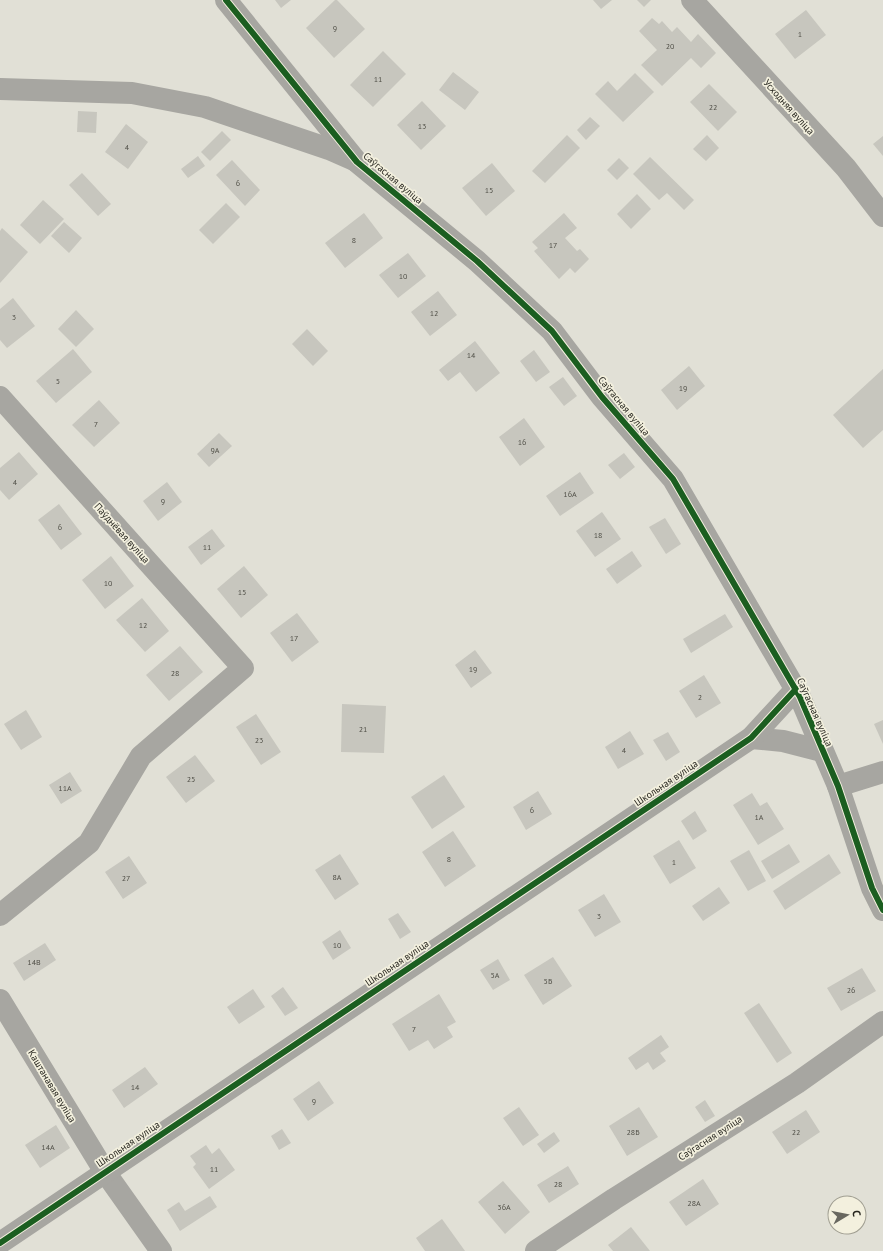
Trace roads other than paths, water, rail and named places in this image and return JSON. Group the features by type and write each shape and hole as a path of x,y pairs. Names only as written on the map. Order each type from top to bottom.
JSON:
{"street":[{"name":"Саўгасная вуліца","path":"226,0 357,162 477,261 552,331 602,396 673,479 800,697 838,786 872,888 883,910"},
{"name":"Усходняя вуліца","path":"692,0 846,168 883,216"},
{"path":"0,89 132,93 205,107 329,149 357,162"},
{"name":"Паўднёвая вуліца","path":"0,397 243,668 141,756 89,843 0,915"},
{"name":"Школьная вуліца","path":"0,1243 751,738 796,689"},
{"path":"751,738 783,741 822,751"},
{"path":"838,786 883,772"},
{"name":"Каштанавая вуліца","path":"0,1000 105,1172 161,1251"},
{"name":"Саўгасная вуліца","path":"536,1251 797,1082 883,1022"}]}
